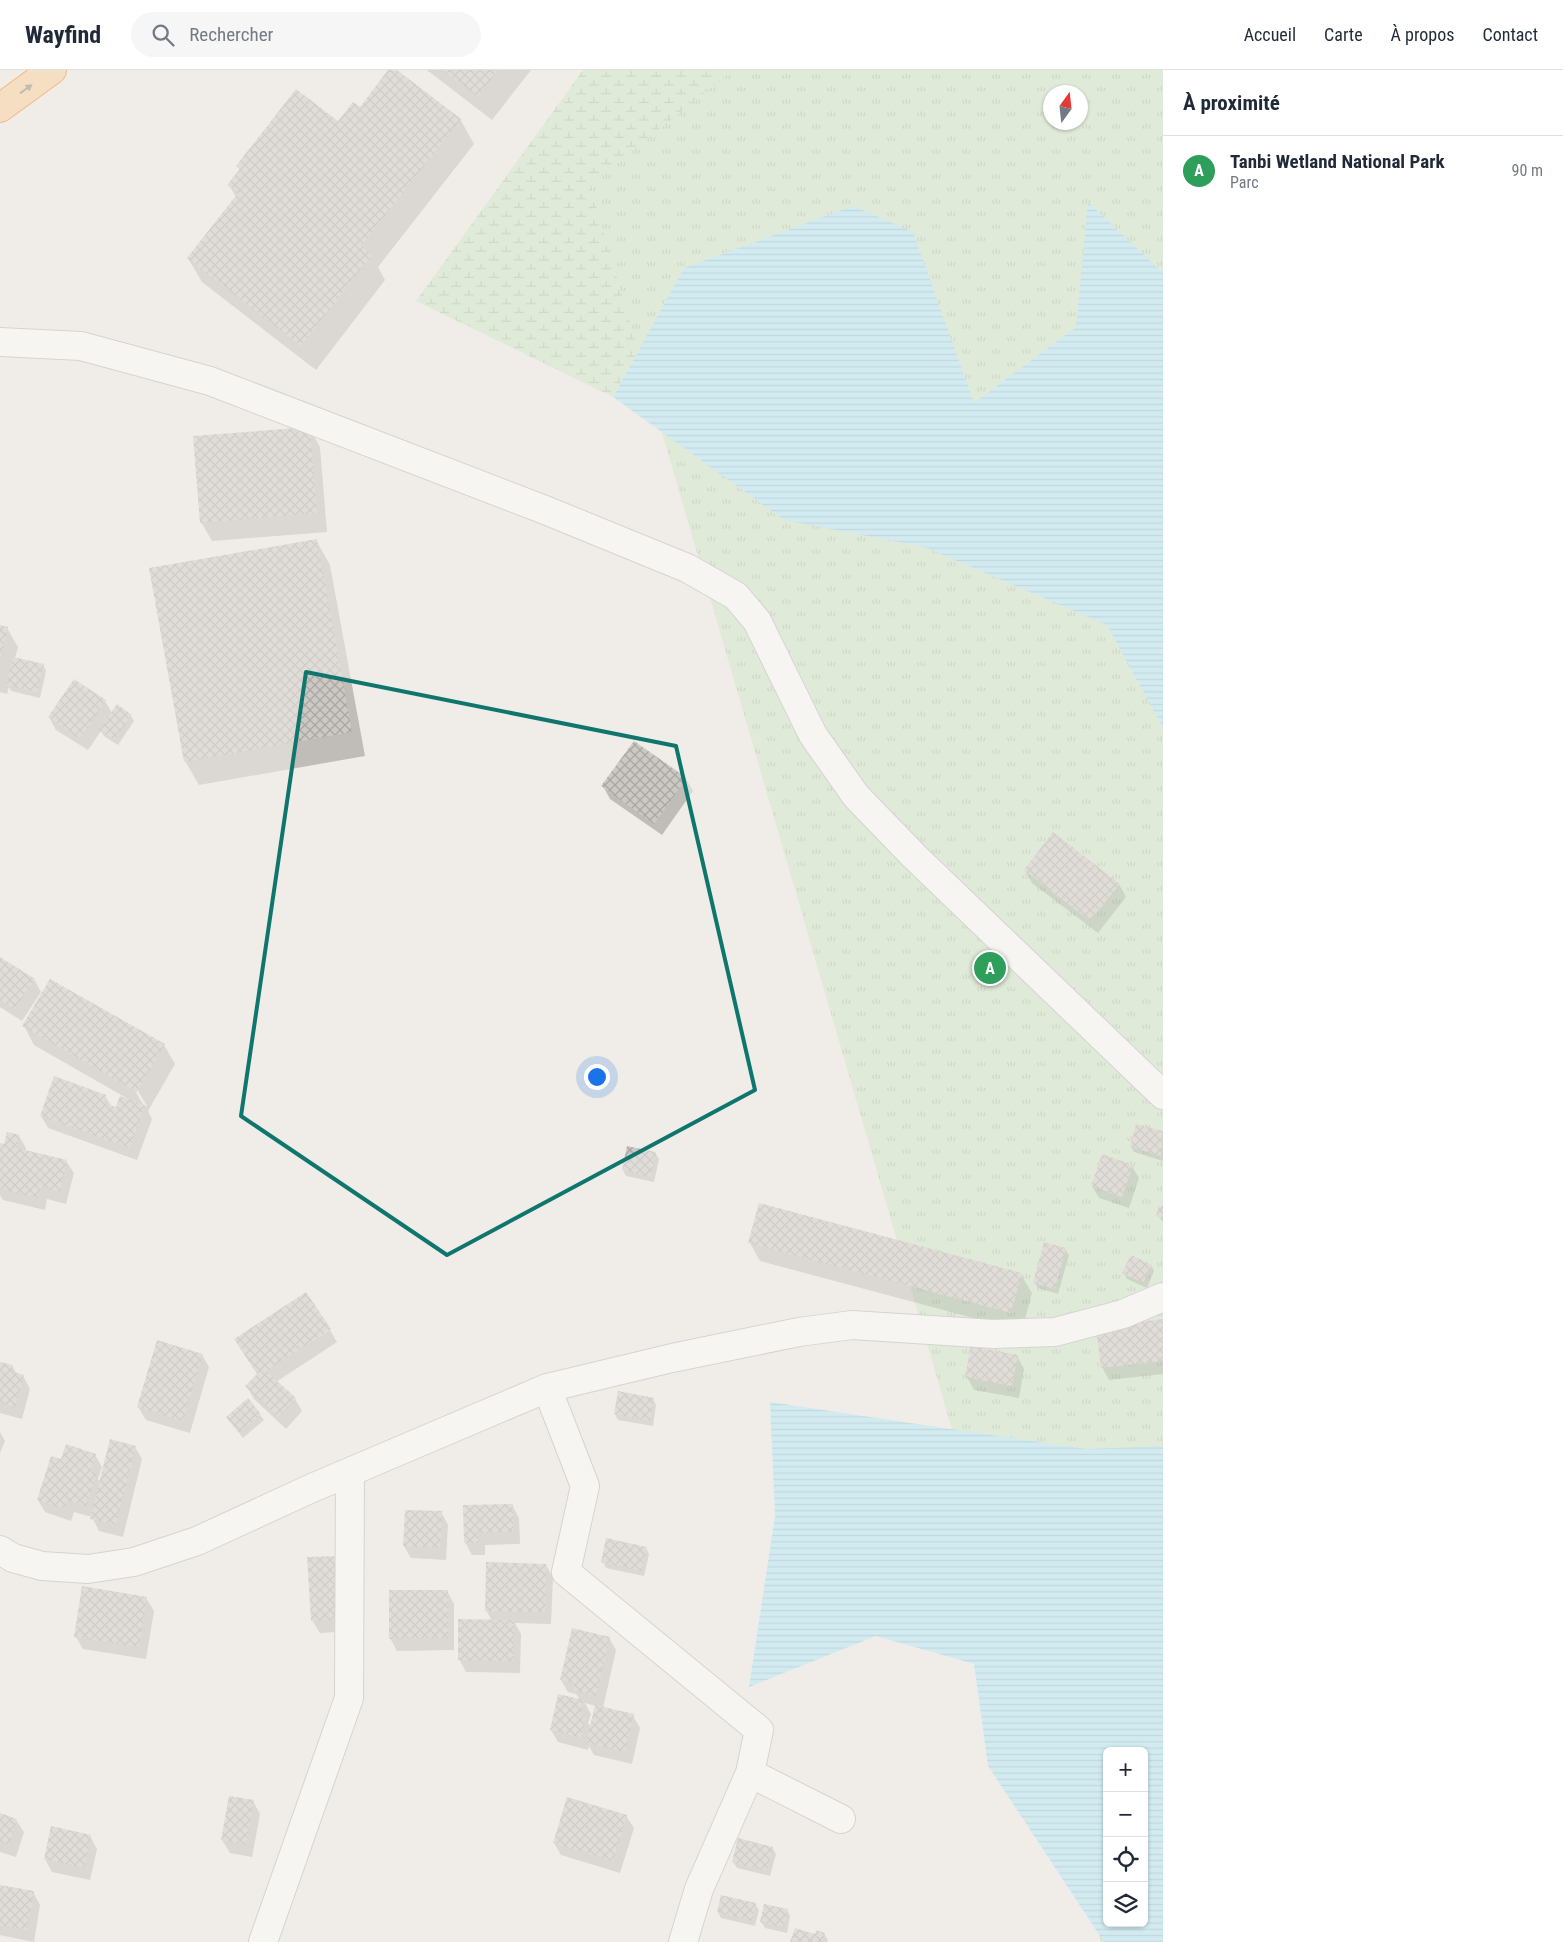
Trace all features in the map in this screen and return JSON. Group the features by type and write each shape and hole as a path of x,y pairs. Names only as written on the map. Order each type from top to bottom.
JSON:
{"highway":[{"path":"0,108 52,70"}],"street":[{"path":"0,342 81,346 210,381 545,510 687,568 736,596 757,621 813,735 856,796 914,856 1163,1095"},
{"path":"0,1550 13,1558 42,1566 88,1569 134,1562 197,1541 350,1472 547,1388 681,1357 800,1332 852,1325 993,1334 1055,1332 1122,1314 1163,1297"},
{"path":"547,1388 585,1486 566,1572 759,1730 750,1773 699,1888 683,1942"},
{"path":"263,1942 349,1698 350,1472"},
{"path":"750,1773 840,1819"}],"highlighted area":[{"path":"306,672 676,746 755,1090 447,1255 241,1116"}],"green space":[{"path":"583,70 1163,70 1163,273 684,268 613,397 416,301"},
{"path":"733,70 1163,70 1163,1942 1101,1942 590,185"}],"water":[{"path":"1088,202 1163,273 1163,728 1107,625 924,547 784,520 613,397 684,268 853,206 913,232 974,403 1076,327"},
{"path":"770,1402 1086,1449 1163,1446 1163,1942 1104,1942 988,1766 974,1664 876,1636 749,1687 775,1516"}],"building":[{"path":"388,70 397,70 461,119 361,246 372,255 301,346 187,258 238,193 227,185 240,169 236,166 296,89 338,121 353,102 360,107"},
{"path":"443,70 498,70 478,97"},
{"path":"310,427 317,513 200,523 193,436"},
{"path":"317,539 352,732 184,762 149,568"},
{"path":"0,625 8,627 1,659 0,659"},
{"path":"13,657 44,664 37,692 6,685"},
{"path":"74,679 106,700 80,739 48,717"},
{"path":"117,704 132,715 115,740 99,730"},
{"path":"634,741 687,778 654,824 601,786"},
{"path":"1053,832 1120,884 1090,921 1024,870"},
{"path":"0,957 35,979 15,1009 0,1000"},
{"path":"50,979 165,1044 137,1092 22,1026"},
{"path":"54,1076 106,1095 104,1103 116,1107 120,1096 145,1105 130,1148 40,1116"},
{"path":"1136,1124 1163,1131 1161,1156 1130,1147"},
{"path":"7,1132 20,1135 17,1148 67,1160 60,1192 41,1187 38,1198 0,1189 0,1143 4,1144"},
{"path":"627,1146 656,1152 651,1177 622,1170"},
{"path":"1102,1154 1133,1165 1122,1197 1091,1186"},
{"path":"759,1203 1022,1273 1011,1313 748,1243"},
{"path":"1159,1205 1163,1206 1163,1218 1156,1216"},
{"path":"1044,1242 1066,1248 1055,1289 1033,1283"},
{"path":"1131,1255 1152,1265 1143,1283 1122,1273"},
{"path":"306,1292 331,1329 266,1371 296,1398 278,1417 245,1386 257,1374 234,1339"},
{"path":"1163,1319 1163,1361 1101,1368 1096,1327"},
{"path":"157,1340 203,1354 183,1421 137,1407"},
{"path":"971,1346 1018,1355 1012,1386 965,1377"},
{"path":"0,1362 13,1365 11,1371 24,1375 15,1407 0,1403"},
{"path":"618,1391 654,1398 650,1421 614,1414"},
{"path":"248,1398 261,1414 239,1433 226,1417"},
{"path":"110,1439 136,1446 116,1525 90,1519"},
{"path":"66,1444 96,1454 90,1471 97,1474 86,1506 67,1500 64,1509 37,1500 51,1456 61,1459"},
{"path":"513,1504 513,1532 479,1533 478,1543 464,1543 463,1505"},
{"path":"405,1510 442,1511 440,1548 403,1546"},
{"path":"606,1538 647,1547 641,1571 601,1562"},
{"path":"342,1556 347,1619 311,1621 307,1557"},
{"path":"486,1562 546,1564 545,1612 485,1611"},
{"path":"82,1586 147,1597 139,1647 74,1637"},
{"path":"389,1590 448,1590 448,1638 389,1639"},
{"path":"458,1619 514,1620 513,1661 458,1660"},
{"path":"572,1628 610,1637 596,1696 573,1690 575,1683 560,1680"},
{"path":"558,1694 584,1700 580,1716 586,1717 581,1738 550,1730"},
{"path":"595,1705 634,1714 625,1752 586,1743"},
{"path":"229,1796 254,1800 246,1845 221,1840"},
{"path":"567,1797 627,1815 613,1861 553,1843"},
{"path":"0,1813 17,1819 9,1845 0,1843"},
{"path":"51,1826 91,1835 84,1868 44,1859"},
{"path":"738,1838 773,1847 767,1871 732,1862"},
{"path":"0,1885 34,1891 27,1930 0,1925"},
{"path":"721,1895 756,1903 752,1921 717,1912"},
{"path":"764,1904 788,1909 784,1927 760,1922"},
{"path":"795,1928 815,1934 816,1930 825,1933 822,1942 790,1942"}],"place":[{"name":"Tanbi Wetland National Park","path":"990,968"}]}
